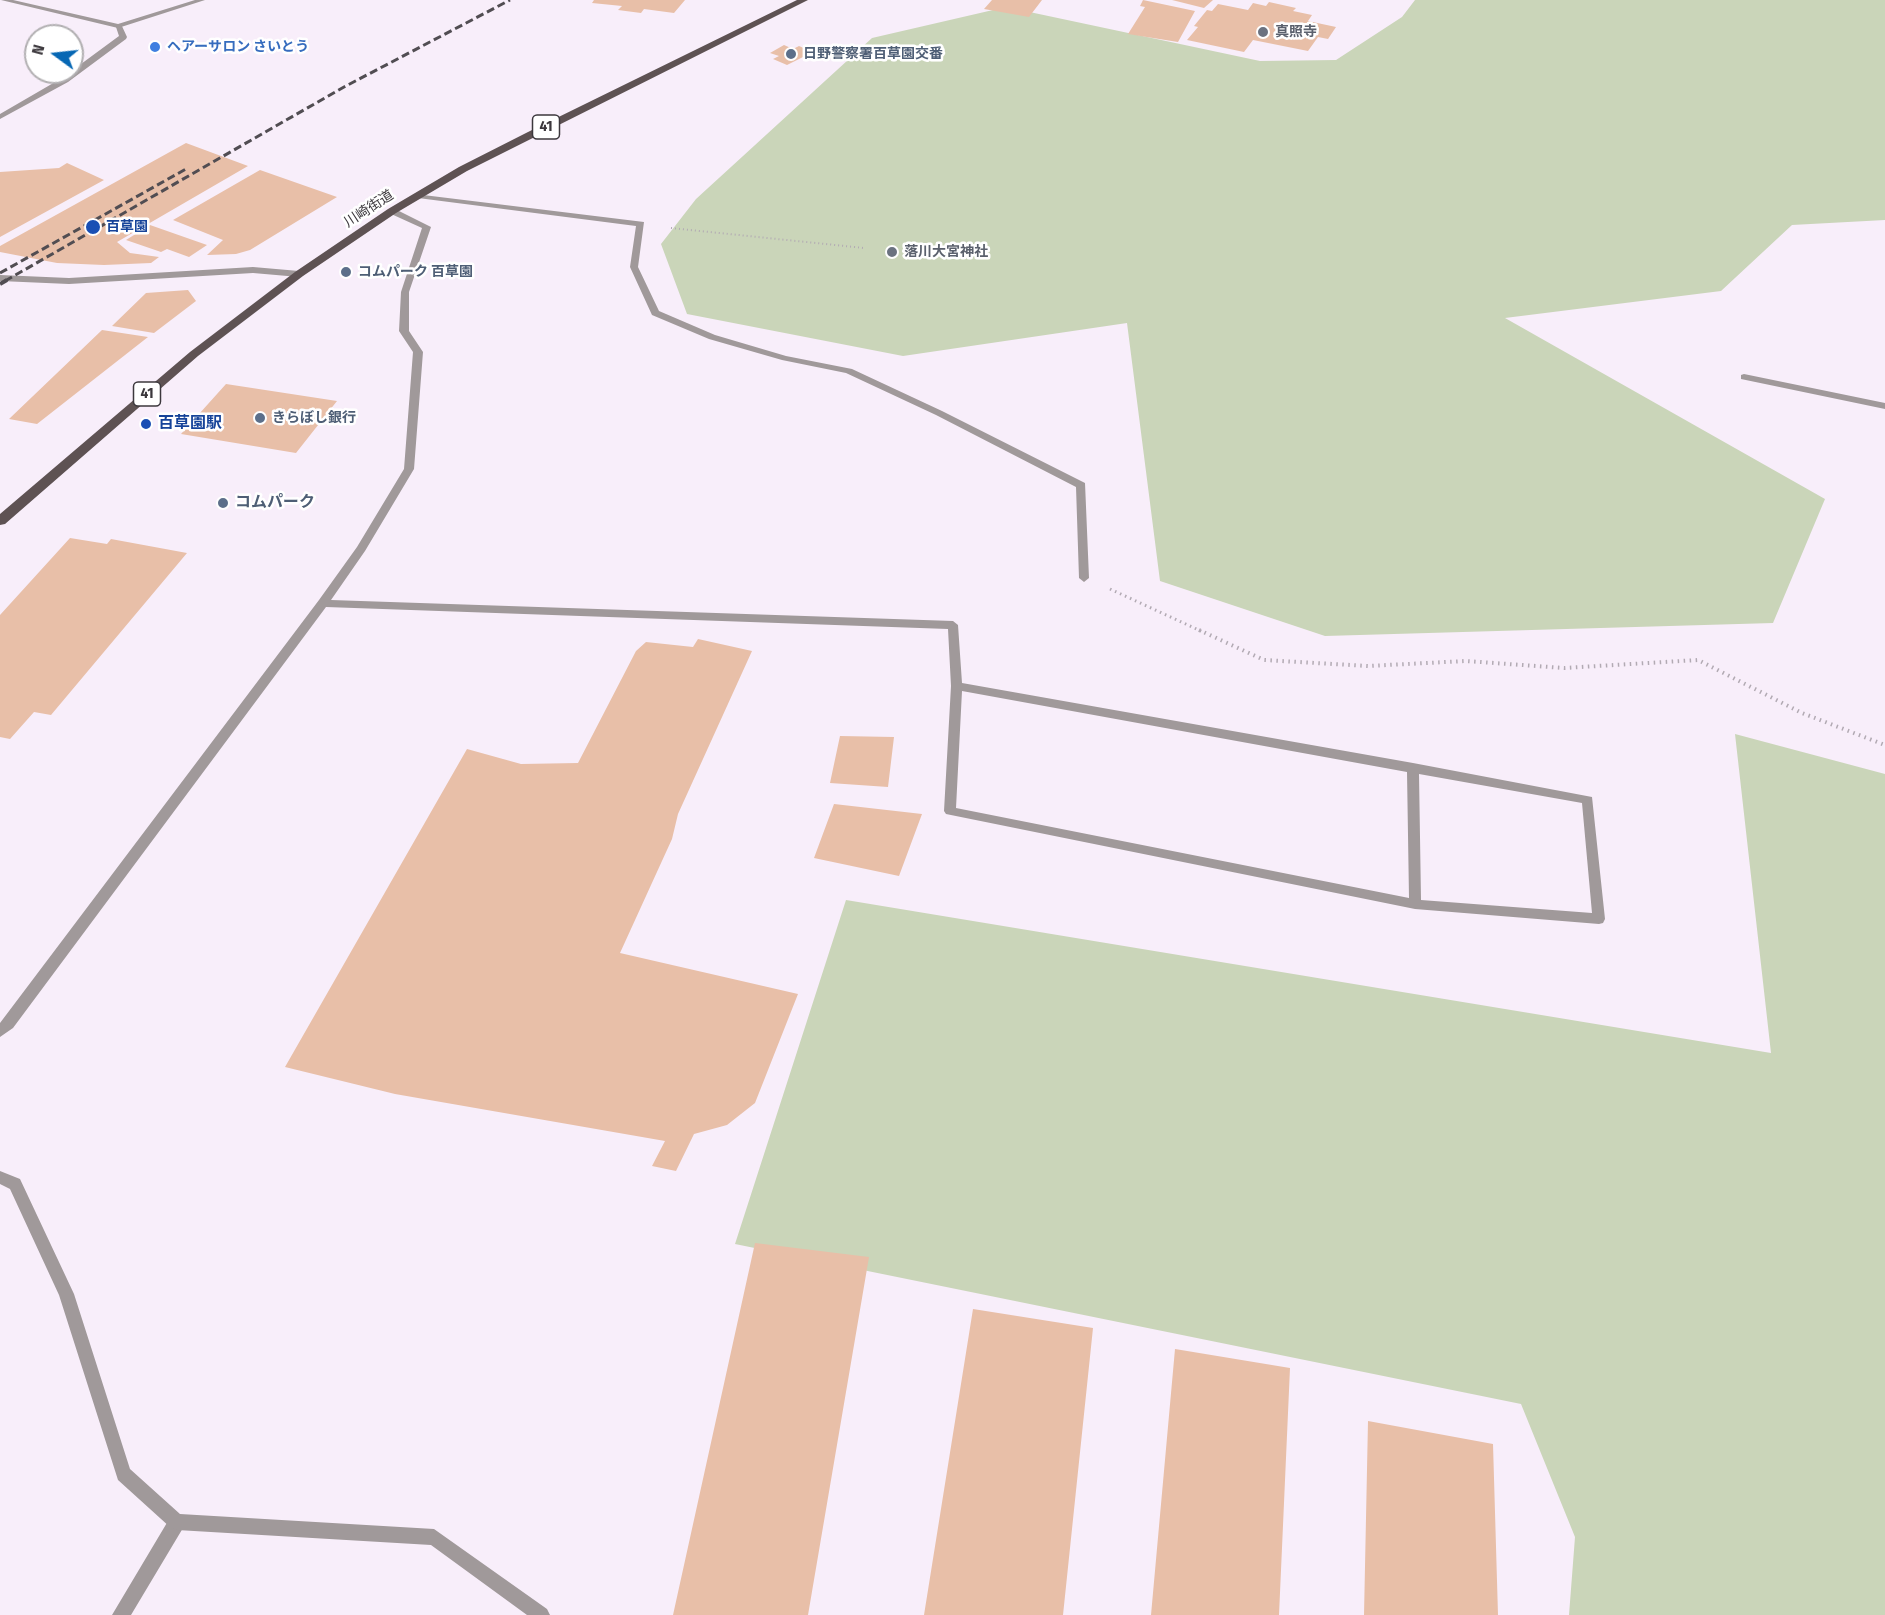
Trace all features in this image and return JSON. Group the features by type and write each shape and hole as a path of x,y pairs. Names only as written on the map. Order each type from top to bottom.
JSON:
{"main road":[{"name":"川崎街道","path":"0,521 194,354 299,274 392,211 464,169 531,134 804,0"}],"street":[{"path":"4,0 118,26 202,0"},
{"path":"0,117 65,80 123,37 118,26"},
{"path":"418,196 640,224 633,267 655,313 712,337 785,358 849,371 939,412 1082,485 1084,578"},
{"path":"0,1031 22,1005 323,603 361,549 410,469 418,352 404,331 405,292 427,227 392,211"},
{"path":"0,278 69,281 253,270 299,274"},
{"path":"1744,377 1885,406"},
{"path":"323,603 953,625 957,686 950,811 1416,904 1599,919 1588,800 957,686"},
{"path":"1413,767 1416,904"},
{"path":"0,1177 15,1184 66,1294 124,1474 177,1522 434,1537 542,1615"},
{"path":"121,1615 177,1522"}],"path":[{"path":"640,224 864,248"},
{"path":"1084,578 1164,612 1264,660 1368,666 1466,661 1564,668 1698,660 1802,713 1885,744"}],"green space":[{"path":"1415,0 1885,0 1885,220 1792,225 1721,291 1505,318 1825,499 1773,623 1325,636 1160,581 1127,323 903,356 687,314 661,244 696,199 872,38 1006,7 1260,61 1336,60 1402,17"},
{"path":"1735,734 1885,774 1885,1615 1569,1615 1575,1537 1521,1404 735,1244 846,900 1771,1053"}],"building":[{"path":"594,0 685,0 674,13 644,9 641,13 618,10 622,6 592,3"},
{"path":"992,0 1042,0 1029,17 984,9"},
{"path":"1143,0 1195,11 1178,42 1128,34 1145,7 1140,6"},
{"path":"1172,0 1213,0 1204,8"},
{"name":"真照寺","path":"1269,2 1296,8 1293,11 1312,15 1308,21 1336,27 1328,39 1318,37 1308,51 1253,40 1244,52 1187,40 1198,27 1194,26 1207,10 1212,11 1218,4 1248,10 1253,3 1266,6"},
{"name":"日野警察署百草園交番","path":"784,45 793,49 799,46 813,52 787,65 773,59 779,56 770,53"},
{"path":"186,143 248,166 117,242 130,253 159,257 151,263 104,265 57,263 0,252 0,246"},
{"path":"67,163 104,180 0,237 0,172 59,168"},
{"path":"260,170 337,197 250,250 236,254 207,255 223,240 173,220"},
{"path":"150,225 207,245 189,257 167,249 161,252 126,240"},
{"path":"188,290 196,301 154,333 112,326 146,293"},
{"path":"102,330 148,337 37,424 9,419"},
{"name":"きらぼし銀行","path":"226,384 337,401 296,453 181,434"},
{"path":"70,538 107,544 111,539 187,553 51,715 34,712 10,739 0,737 0,615"},
{"path":"698,639 752,651 678,814 672,839 620,953 798,994 755,1103 727,1125 694,1134 676,1171 652,1166 665,1141 395,1094 285,1067 467,749 521,764 578,763 636,651 646,642 693,647"},
{"path":"840,736 894,737 888,787 830,783"},
{"path":"834,804 922,814 899,876 814,858"},
{"path":"755,1243 869,1257 808,1615 673,1615"},
{"path":"973,1309 1093,1328 1063,1615 924,1615"},
{"path":"1175,1349 1290,1368 1279,1615 1151,1615"},
{"path":"1368,1421 1493,1444 1498,1615 1364,1615"}],"railway":[{"path":"5,281 344,87 510,0"},
{"path":"0,273 186,169"},
{"path":"0,284 7,280"}],"place":[{"name":"真照寺","path":"1263,32"},
{"name":"ヘアーサロン さいとう","path":"155,47"},
{"name":"日野警察署百草園交番","path":"791,54"},
{"name":"百草園","path":"93,227"},
{"name":"落川大宮神社","path":"892,252"},
{"name":"コムパーク 百草園","path":"346,272"},
{"name":"きらぼし銀行","path":"260,418"},
{"name":"百草園駅","path":"146,424"},
{"name":"コムパーク","path":"223,503"}]}
